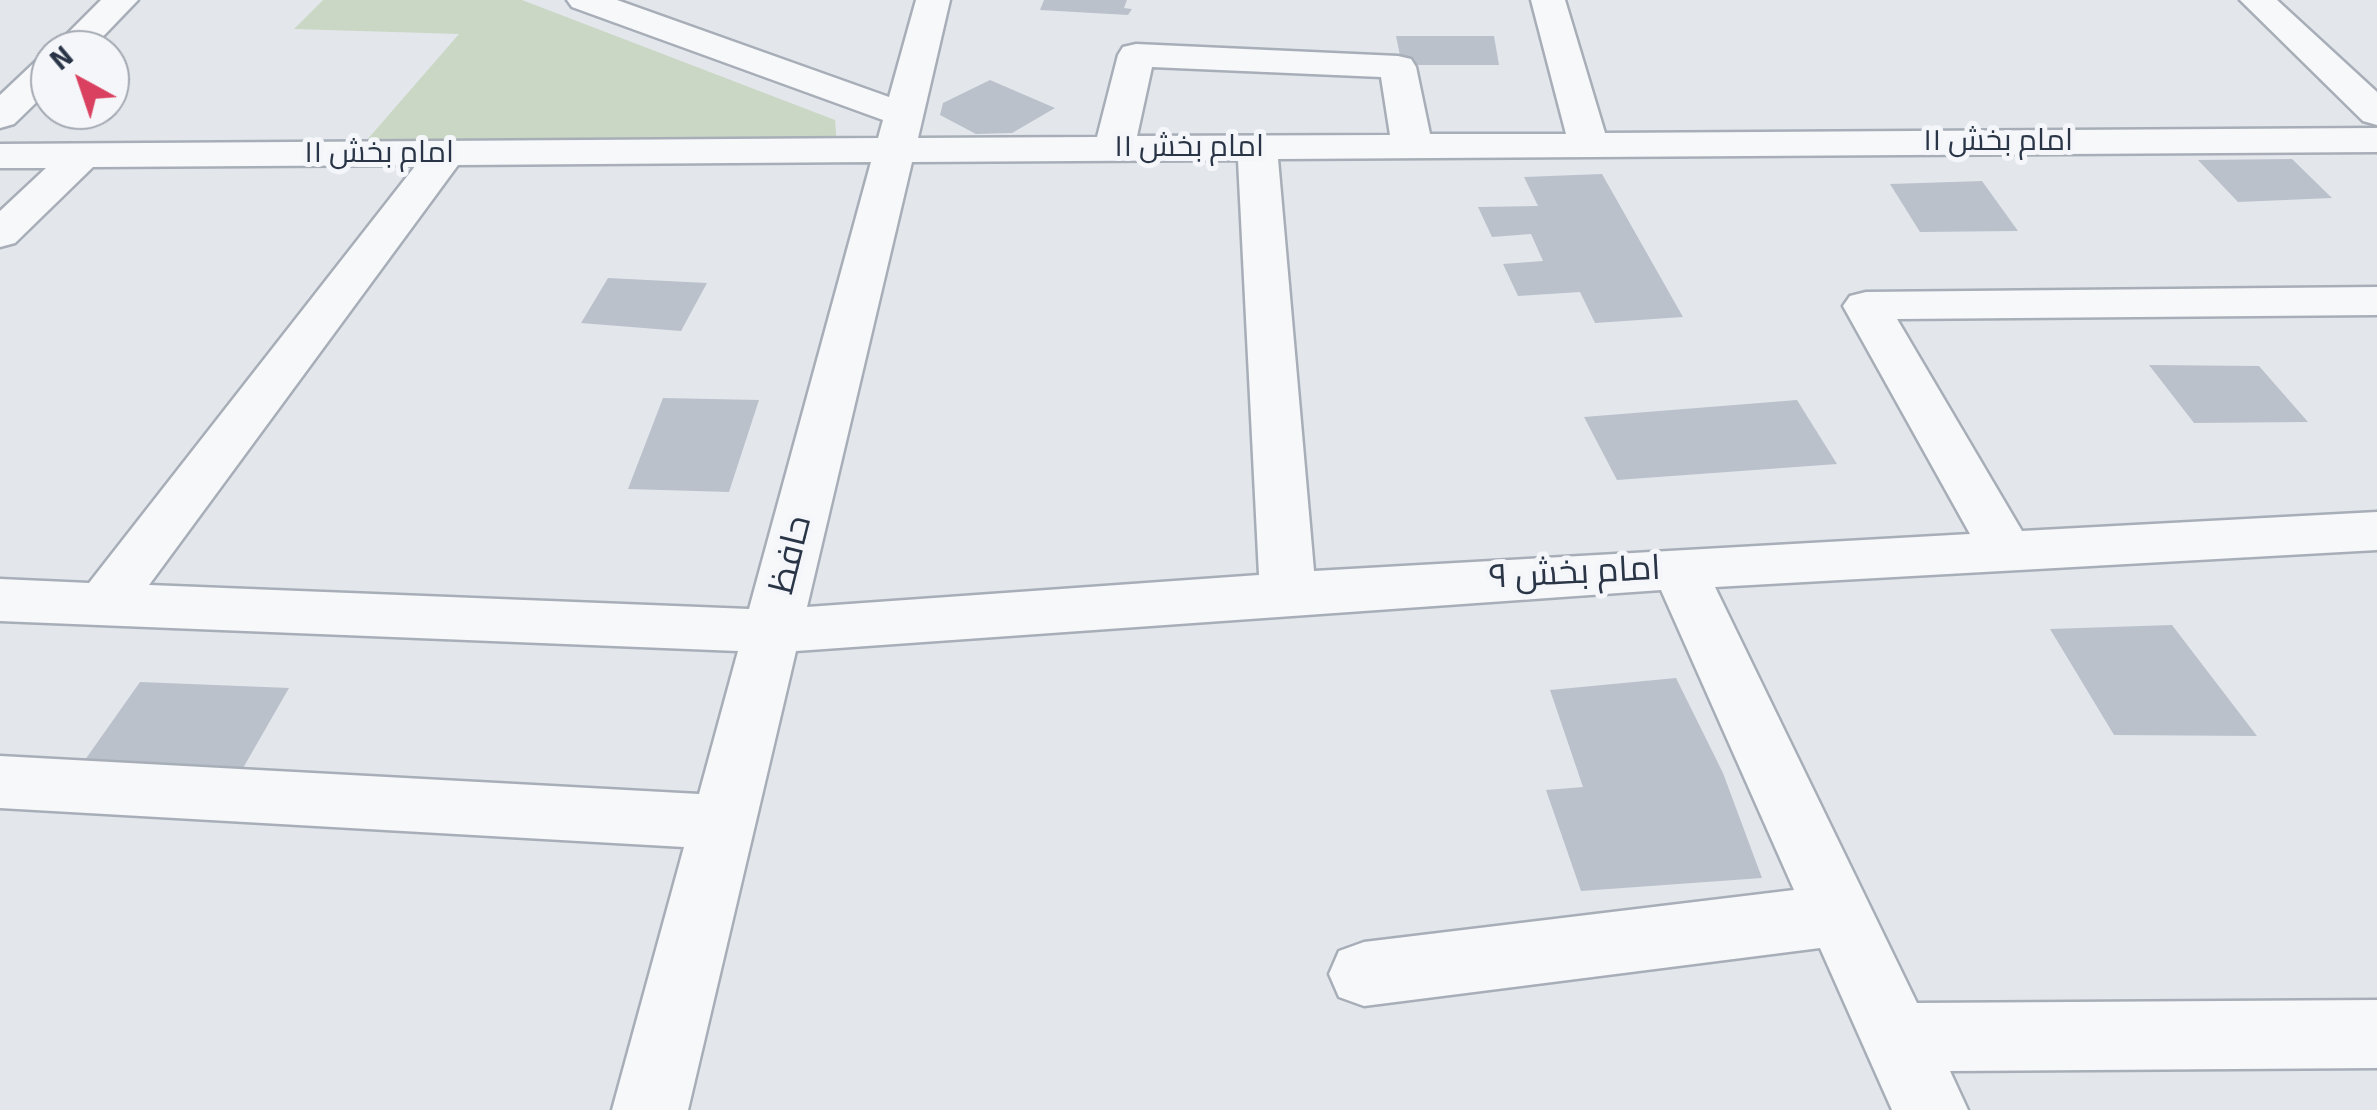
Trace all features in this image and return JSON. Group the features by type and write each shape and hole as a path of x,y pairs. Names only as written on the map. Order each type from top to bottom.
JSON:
{"street":[{"path":"90,30 121,0"},
{"path":"584,0 899,132"},
{"name":"حافظ","path":"650,1110 933,0"},
{"path":"1548,0 1589,145"},
{"path":"2257,0 2377,113"},
{"path":"1114,148 1136,55 1398,67 1412,146"},
{"path":"0,116 30,87"},
{"name":"امام بخش ۱۱","path":"0,156 446,153 899,132 1114,148 2377,140"},
{"path":"1257,148 1288,593"},
{"path":"104,604 446,153"},
{"path":"0,234 83,156"},
{"path":"2006,550 1866,306 2377,302"},
{"name":"امام بخش ۹","path":"0,600 773,631 1288,593 2377,531"},
{"path":"1679,569 1930,1110"},
{"path":"0,782 724,822"},
{"path":"1364,974 1840,915"},
{"path":"1896,1037 2377,1034"}],"green space":[{"path":"323,0 522,0 835,120 837,147 366,141 459,34 294,29"}],"building":[{"path":"1044,0 1127,0 1124,8 1132,9 1128,15 1040,10"},
{"path":"1396,36 1494,36 1499,65 1402,65"},
{"path":"990,80 1055,108 1012,133 976,134 940,115 943,103"},
{"path":"2292,159 2332,198 2238,202 2198,160"},
{"path":"1602,174 1683,317 1595,323 1580,292 1518,296 1503,264 1543,261 1531,234 1492,237 1478,207 1538,206 1524,177"},
{"path":"1982,181 2018,231 1920,232 1890,184"},
{"path":"608,278 707,283 681,331 581,323"},
{"path":"2149,365 2259,366 2308,422 2194,423"},
{"path":"663,398 759,400 729,492 628,489"},
{"path":"1797,400 1837,464 1617,480 1584,417"},
{"path":"2172,625 2257,736 2114,735 2050,629"},
{"path":"1676,678 1723,773 1762,878 1581,891 1546,790 1583,787 1550,690"},
{"path":"140,682 289,688 235,782 75,774"}]}
